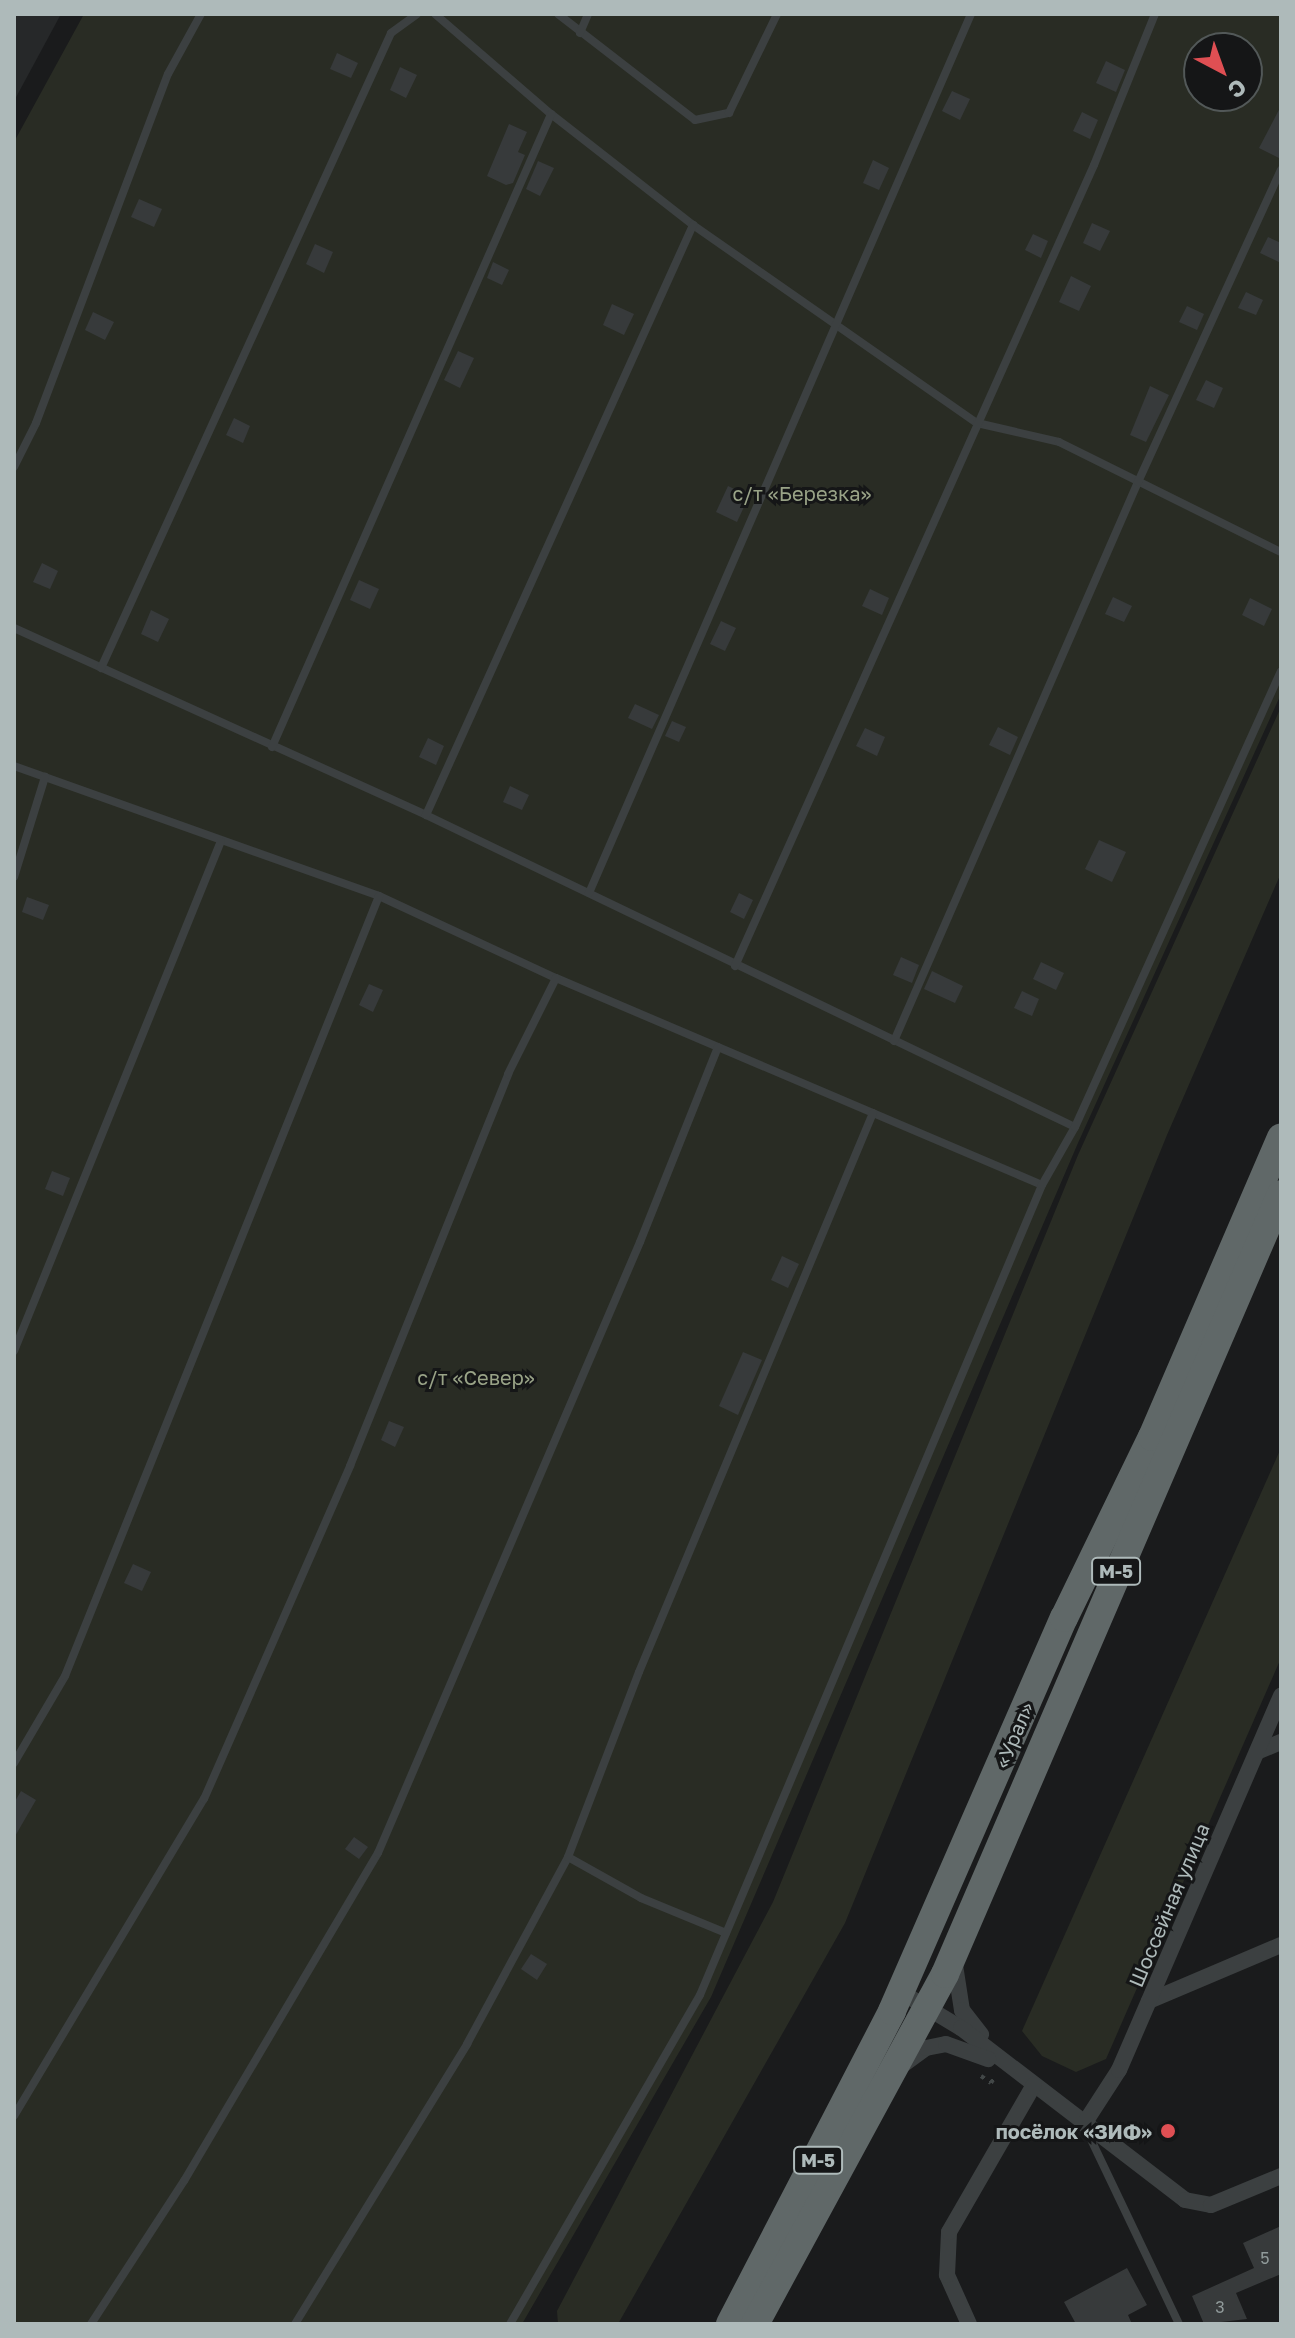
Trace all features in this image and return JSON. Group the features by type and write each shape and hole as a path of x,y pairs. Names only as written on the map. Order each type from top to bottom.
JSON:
{"highway":[{"name":"«Урал»","path":"730,2324 901,1992 1064,1618 1152,1437 1281,1138"},
{"name":"«Урал»","path":"755,2324 930,2007 1281,1194"}],"street":[{"name":"Шоссейная улица","path":"1084,2124 1119,2070 1281,1696"},
{"path":"1257,1752 1281,1742"},
{"path":"1149,2001 1281,1945"},
{"path":"956,1950 954,1979 962,2010 1034,2085"},
{"path":"901,1992 930,2007 1185,2200 1211,2205 1281,2176"},
{"path":"894,2076 917,2052 957,2044 1034,2085"},
{"path":"969,2324 947,2275 949,2232 1034,2085"}],"lane":[{"path":"14,467 36,423 168,74 201,14"},
{"path":"101,668 391,33 417,14"},
{"path":"435,14 551,114 693,225 833,326 977,423 1059,442 1281,552"},
{"path":"558,14 695,120 729,113 777,14"},
{"path":"580,33 588,14"},
{"path":"589,893 971,14"},
{"path":"735,966 1094,165 1155,14"},
{"path":"272,747 551,114"},
{"path":"894,1041 1138,482 1281,170"},
{"path":"426,815 693,225"},
{"path":"14,628 426,815 1075,1127"},
{"path":"510,2324 700,1995 1042,1185 1075,1127 1281,671"},
{"path":"14,766 379,896 556,978 1042,1185"},
{"path":"14,877 45,777"},
{"path":"14,1351 221,841"},
{"path":"14,1763 65,1676 379,896"},
{"path":"14,2116 204,1799 350,1466 508,1074 556,978"},
{"path":"91,2324 184,2181 378,1853 640,1242 718,1047"},
{"path":"295,2324 467,2044 568,1857 645,1657 873,1113"},
{"path":"568,1857 641,1898 726,1933"},
{"path":"1084,2124 1179,2324"}],"path":[{"path":"972,2069 991,2083"}],"shaded area":[{"path":"14,14 61,14 14,101"}],"green space":[{"path":"84,14 1281,14 1281,694 1078,1143 711,1997 522,2324 14,2324 14,142"},
{"path":"1281,707 1281,873 1167,1135 845,1923 618,2324 558,2324 557,2311 773,1902 1078,1155"},
{"path":"1281,1448 1281,1658 1106,2059 1076,2072 1042,2056 1022,2031"}],"building":[{"path":"337,53 358,63 351,78 330,69"},
{"path":"1106,61 1125,70 1116,92 1096,83"},
{"path":"400,67 417,75 406,98 390,90"},
{"path":"952,91 970,99 960,120 942,111"},
{"path":"1281,106 1281,159 1259,148"},
{"path":"1082,112 1098,120 1090,139 1073,131"},
{"path":"509,124 527,132 518,152 525,155 513,183 506,185 487,176"},
{"path":"873,160 889,168 879,190 863,183"},
{"path":"538,161 554,168 540,196 526,189"},
{"path":"139,199 162,209 154,227 131,217"},
{"path":"1092,223 1110,231 1100,251 1083,243"},
{"path":"1033,234 1048,241 1041,258 1025,250"},
{"path":"1268,237 1281,243 1281,263 1260,253"},
{"path":"315,244 333,252 324,273 306,264"},
{"path":"493,262 509,270 502,285 487,278"},
{"path":"1071,276 1091,286 1079,311 1059,302"},
{"path":"1246,292 1263,300 1256,315 1238,308"},
{"path":"612,304 634,314 624,335 603,325"},
{"path":"1187,306 1204,314 1197,330 1179,322"},
{"path":"93,312 114,322 105,340 85,330"},
{"path":"458,351 474,358 460,388 444,380"},
{"path":"1206,380 1223,388 1214,408 1196,400"},
{"path":"1150,386 1169,395 1146,442 1130,435"},
{"path":"234,418 250,426 243,443 226,435"},
{"path":"728,486 749,496 737,522 716,512"},
{"path":"42,563 58,571 50,589 33,582"},
{"path":"359,580 379,589 370,609 350,600"},
{"path":"870,589 889,598 882,615 862,606"},
{"path":"1113,597 1132,606 1124,622 1105,614"},
{"path":"1250,598 1272,609 1264,626 1242,615"},
{"path":"151,610 169,619 158,642 141,634"},
{"path":"721,621 736,628 725,651 710,644"},
{"path":"635,704 659,715 652,729 628,718"},
{"path":"672,721 686,727 679,742 665,736"},
{"path":"998,727 1018,737 1010,755 989,745"},
{"path":"865,728 885,737 877,756 856,746"},
{"path":"428,738 444,746 436,765 419,757"},
{"path":"510,786 529,795 522,810 503,802"},
{"path":"1099,840 1126,852 1112,882 1085,869"},
{"path":"739,893 753,900 744,919 730,912"},
{"path":"27,897 49,905 43,920 22,912"},
{"path":"901,957 919,965 912,983 893,975"},
{"path":"1041,962 1064,973 1056,990 1033,979"},
{"path":"932,971 963,986 955,1003 924,989"},
{"path":"369,984 383,990 373,1012 359,1005"},
{"path":"1022,991 1039,999 1032,1016 1014,1008"},
{"path":"52,1171 70,1178 63,1196 45,1189"},
{"path":"782,1256 799,1264 788,1288 771,1280"},
{"path":"743,1352 762,1360 738,1415 719,1406"},
{"path":"389,1421 404,1427 395,1447 381,1440"},
{"path":"133,1564 151,1572 142,1591 124,1583"},
{"path":"21,1791 36,1800 14,1838 14,1803"},
{"path":"354,1837 368,1847 359,1859 345,1849"},
{"path":"531,1954 547,1964 537,1980 521,1969"},
{"path":"1281,2226 1281,2274 1236,2293 1247,2319 1204,2324 1192,2296 1254,2268 1243,2243"},
{"path":"1127,2268 1147,2305 1128,2315 1132,2324 1076,2324 1064,2302"}],"place":[{"name":"посёлок «ЗИФ»","path":"1168,2131"}],"park label":[{"name":"с/т «Березка»","path":"802,493"},
{"name":"с/т «Север»","path":"476,1377"}]}
